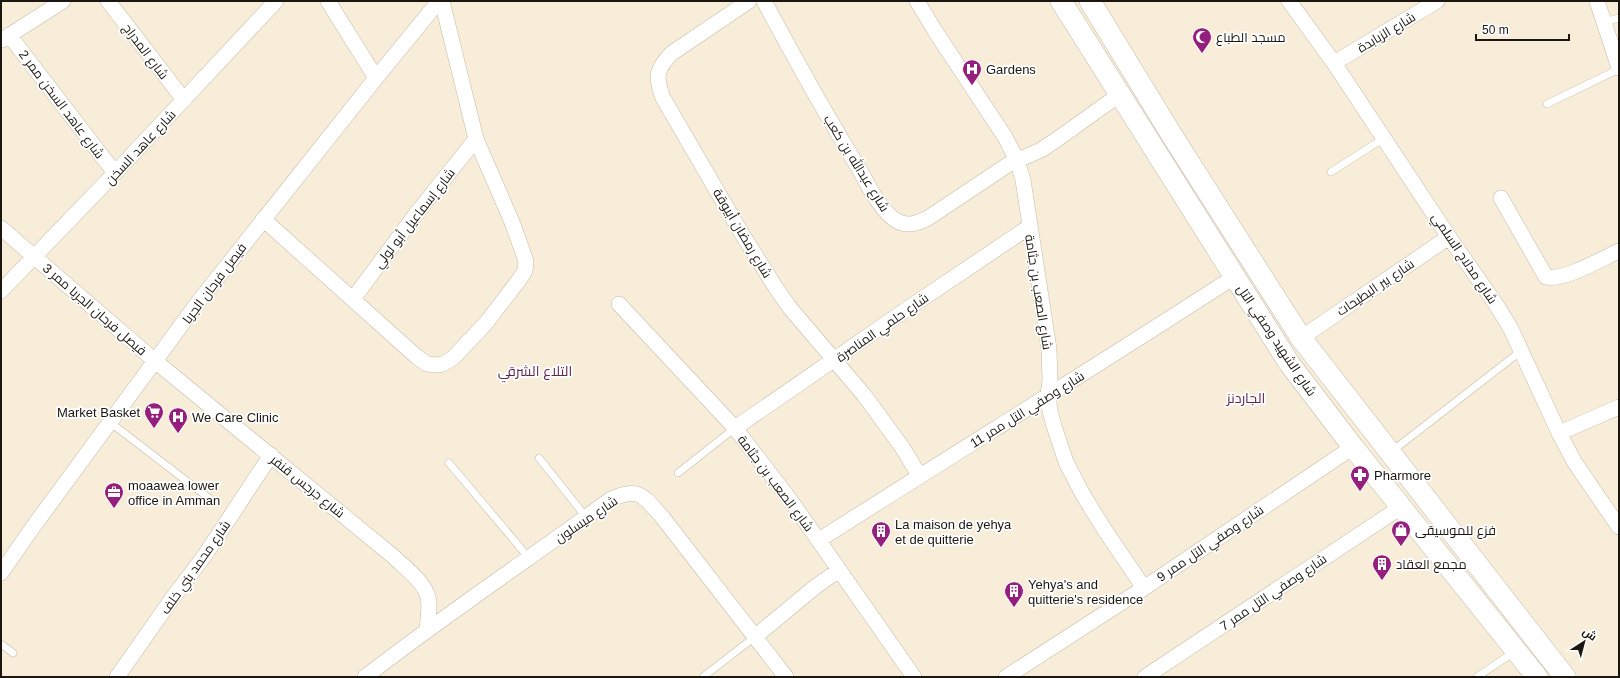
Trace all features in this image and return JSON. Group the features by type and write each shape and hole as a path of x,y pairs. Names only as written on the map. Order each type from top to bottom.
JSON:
{"main road":[{"name":"شارع الشهيد وصفي التل","path":"1061,1 1289,363 1353,447 1537,677"},
{"name":"شارع الشهيد وصفي التل","path":"1090,1 1193,170 1301,338 1565,677"}],"street":[{"path":"5,38 63,1"},
{"name":"شارع المدراج","path":"108,1 184,100"},
{"name":"شارع عاهد السخن","path":"1,291 35,258 276,1"},
{"path":"328,1 376,78"},
{"name":"فيصل فرحان الجربا","path":"5,564 111,423 199,301 438,1"},
{"path":"263,219 417,358 427,364 443,364 453,358 464,348 525,272 526,261 512,222 476,139 442,1"},
{"name":"شارع رمضان أبيوقة","path":"749,1 672,54 663,63 658,73 658,84 663,98 769,276 790,308 864,395 902,447 920,475"},
{"name":"شارع عبدالله بن كعب","path":"764,1 834,128 868,186 884,209 898,222 916,224 928,218 1018,160 1046,146 1119,95"},
{"name":"شارع الصعب بن جثامة","path":"917,1 1005,137 1018,160 1024,180 1049,349 1050,381 1048,395 1050,412 1054,426 1066,462 1082,493 1104,529 1144,588"},
{"name":"شارع مدلاج السلمي","path":"1289,1 1334,63 1449,237 1497,306 1559,433 1582,474 1619,527"},
{"path":"1597,1 1619,68"},
{"name":"شارع الزبابدة","path":"1334,63 1428,3"},
{"name":"شارع عاهد السخن ممر 2","path":"5,38 115,173"},
{"name":"شارع إسماعيل أبو لولي","path":"352,299 416,214 476,139"},
{"path":"1501,198 1546,277 1553,279 1566,275 1619,251"},
{"name":"شارع حلمي المناصرة","path":"735,428 1030,226"},
{"name":"فيصل فرحان الجربا ممر 3","path":"1,228 155,361"},
{"name":"شارع بير البطيحات","path":"1301,338 1449,237"},
{"name":"شارع وصفي التل ممر 11","path":"819,540 1234,277"},
{"name":"شارع الصعب بن جثامة","path":"619,304 735,428 792,501 914,677"},
{"name":"شارع جرجس قنفر","path":"155,361 394,557 419,580 427,595 427,629"},
{"path":"1559,433 1619,407"},
{"name":"شارع وصفي التل ممر 9","path":"1006,677 1144,588 1353,447"},
{"name":"شارع محمد بني خلف","path":"117,677 171,600 205,555 271,456"},
{"name":"شارع ميسلون","path":"365,677 427,629 610,499 630,492 638,494 646,500 664,518 786,677"},
{"name":"شارع وصفي التل ممر 7","path":"1145,677 1401,507"},
{"path":"756,636 815,587 840,570"}],"lane":[{"path":"1604,22 1619,18"},
{"path":"1547,104 1619,68"},
{"path":"1331,172 1385,138"},
{"path":"1390,453 1520,351"},
{"path":"111,423 214,502"},
{"path":"678,473 735,428"},
{"path":"539,458 586,517"},
{"path":"449,462 529,558"},
{"path":"703,677 756,636"},
{"path":"1,644 13,653"},
{"path":"1477,677 1516,651"}],"place":[{"name":"مسجد الطباع","path":"1202,54"},
{"name":"Gardens","path":"972,86"},
{"name":"Market Basket","path":"154,429"},
{"name":"We Care Clinic","path":"178,434"},
{"name":"Pharmore","path":"1360,492"},
{"name":"moaawea lower office in Amman","path":"114,509"},
{"name":"فزع للموسيقى","path":"1401,547"},
{"name":"La maison de yehya et de quitterie","path":"881,548"},
{"name":"مجمع العقاد","path":"1382,581"},
{"name":"Yehya's and quitterie's residence","path":"1014,608"}],"district":[{"name":"التلاع الشرقي","path":"535,371"},
{"name":"الجاردنز","path":"1246,398"}]}
